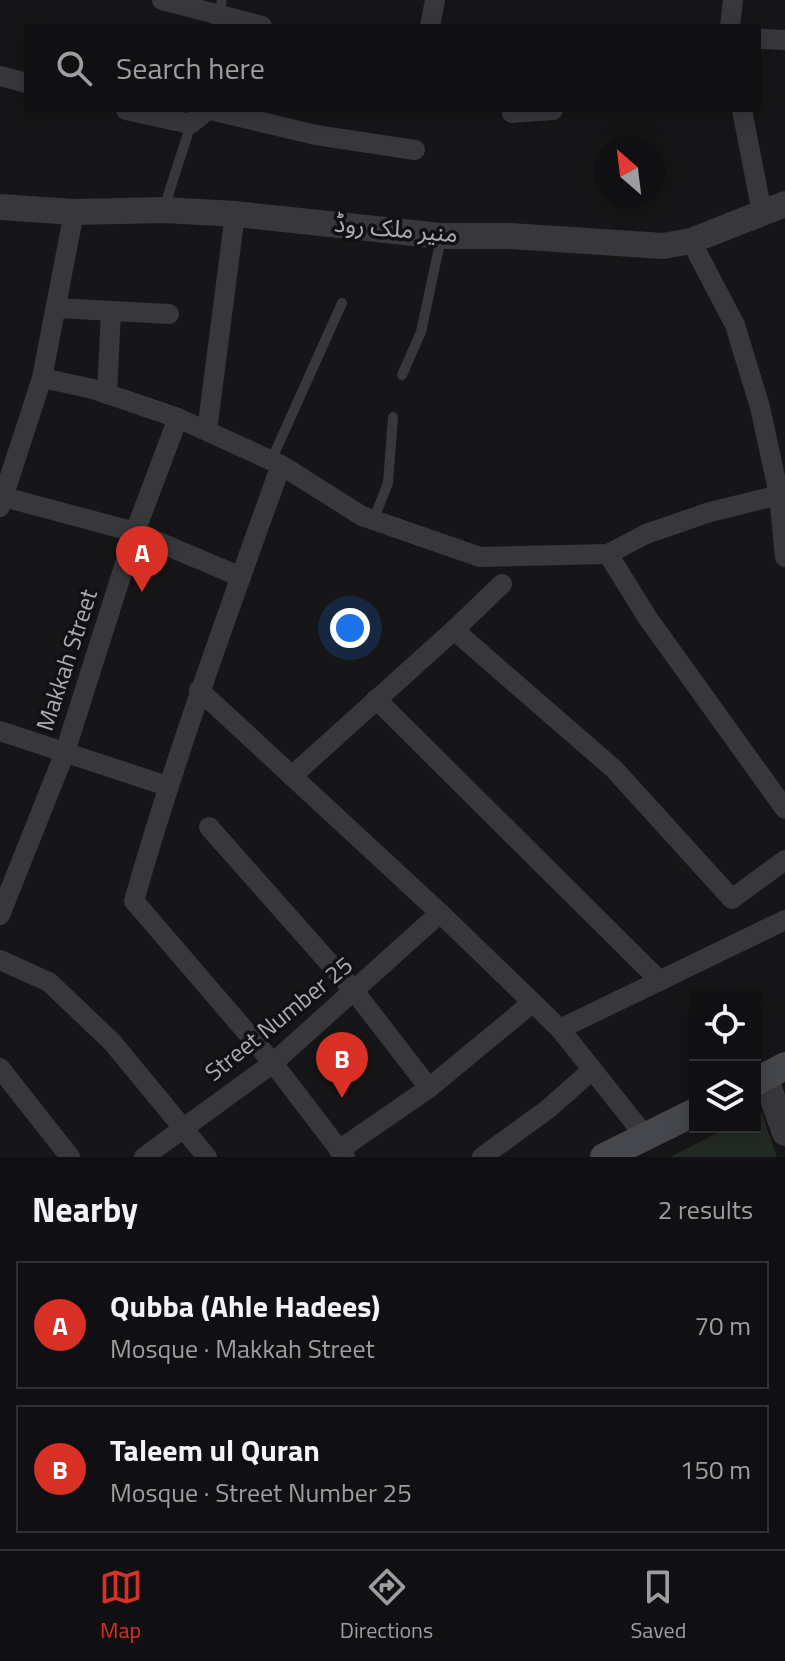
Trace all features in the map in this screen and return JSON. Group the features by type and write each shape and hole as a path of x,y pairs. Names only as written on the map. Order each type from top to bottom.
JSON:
{"main road":[{"path":"604,1157 689,1115"}],"street":[{"path":"162,0 255,24"},
{"path":"430,24 435,0"},
{"path":"730,24 733,0"},
{"path":"761,39 785,40"},
{"path":"0,76 24,82"},
{"path":"145,112 192,117"},
{"path":"218,112 316,135 415,150"},
{"path":"512,113 526,112"},
{"path":"743,112 774,208"},
{"name":"منیر ملک روڈ","path":"0,207 74,212 164,210 235,214 441,236 510,236 663,246 691,241 774,208"},
{"path":"74,212 42,378 1,500 135,532 241,577"},
{"path":"207,431 235,214"},
{"path":"691,241 735,325 760,407 779,495 785,557"},
{"path":"56,308 169,314"},
{"path":"107,394 111,311"},
{"path":"42,378 107,394 178,418 276,463 373,521 480,557 608,554 646,534 710,512 779,495"},
{"name":"Makkah Street","path":"0,915 65,752 135,532 178,418"},
{"path":"276,463 241,577 167,786 134,901 273,1063 342,1154 429,1088 532,1003"},
{"path":"608,554 647,617 785,809"},
{"path":"292,776 502,584"},
{"path":"454,630 614,769 732,899 785,860"},
{"path":"199,690 440,913 560,1029 645,1136"},
{"path":"376,699 660,981"},
{"path":"0,731 167,786"},
{"path":"209,827 355,992 429,1088"},
{"name":"Street Number 25","path":"144,1157 273,1063 440,913"},
{"path":"560,1029 785,920"},
{"path":"0,960 49,982 112,1042 207,1157"},
{"path":"0,1068 70,1157"},
{"path":"482,1157 548,1109 592,1070"},
{"path":"768,1075 785,1133"}],"lane":[{"path":"164,210 192,117"},
{"path":"402,375 421,332 441,236"},
{"path":"276,463 342,303"},
{"path":"373,521 388,483 393,417"}],"shaded area":[{"path":"761,1111 777,1157 670,1157 717,1133 761,1133"}],"place":[{"name":"Qubba (Ahle Hadees)","path":"142,592"},
{"name":"Taleem ul Quran","path":"342,1098"}]}
